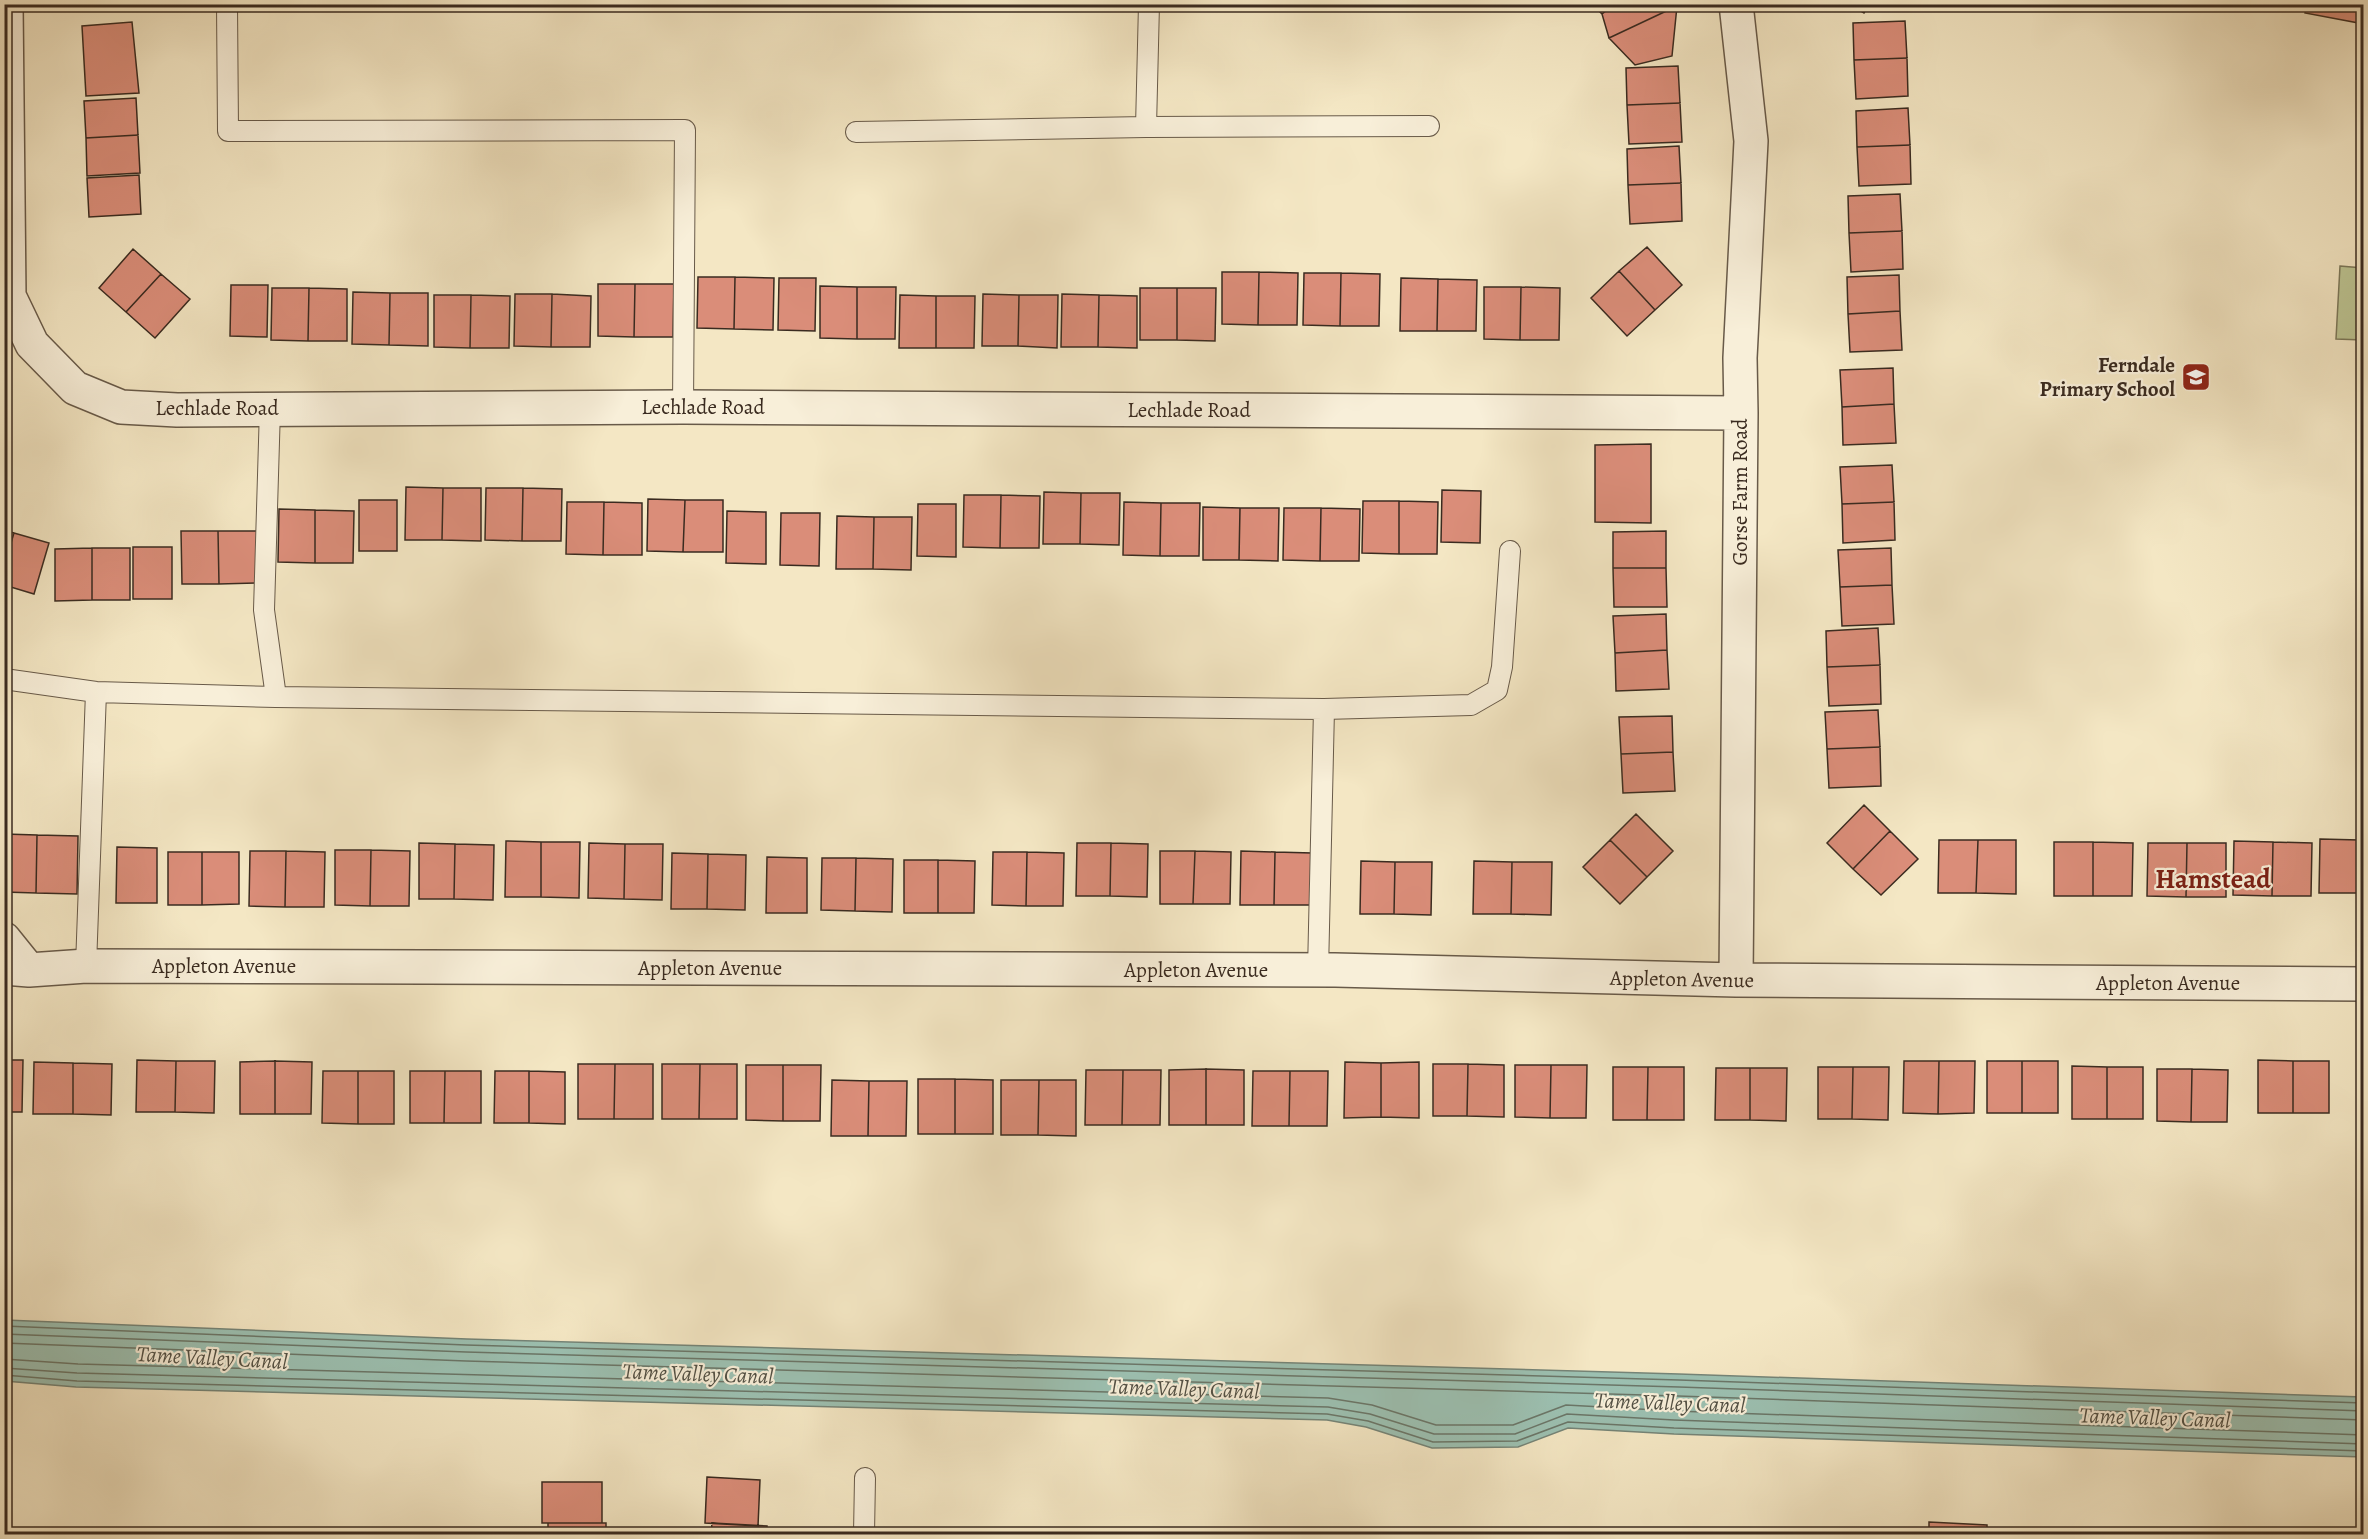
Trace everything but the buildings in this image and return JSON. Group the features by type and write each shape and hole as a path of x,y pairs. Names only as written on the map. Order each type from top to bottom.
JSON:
{"street":[{"name":"Lechlade Road","path":"6,4 9,296 32,344 75,388 121,407 177,410 684,407 1741,413"},
{"name":"Gorse Farm Road","path":"1736,4 1751,141 1740,358 1736,980"},
{"name":"Appleton Avenue","path":"4,939 17,969 86,966 1318,970 1736,980 2364,984"}],"lane":[{"path":"227,4 228,131 685,130 684,407"},
{"path":"1146,126 1149,4"},
{"path":"856,132 1146,126 1429,126"},
{"path":"270,408 264,610 276,697"},
{"path":"4,679 96,692 276,697 1324,710 1471,705 1497,690 1502,667 1510,551"},
{"path":"86,966 96,692"},
{"path":"1318,970 1324,710"},
{"path":"864,1534 865,1478"}],"green space":[{"path":"2340,266 2363,268 2363,340 2336,339"}],"water":[{"name":"Tame Valley Canal","path":"5,1320 467,1339 1679,1374 2363,1397 2363,1457 1674,1434 1568,1428 1518,1447 1432,1448 1366,1427 1327,1420 76,1387 5,1381"}],"place":[{"name":"Ferndale Primary School","path":"2196,377"}],"district":[{"name":"Hamstead","path":"2213,879"}]}
